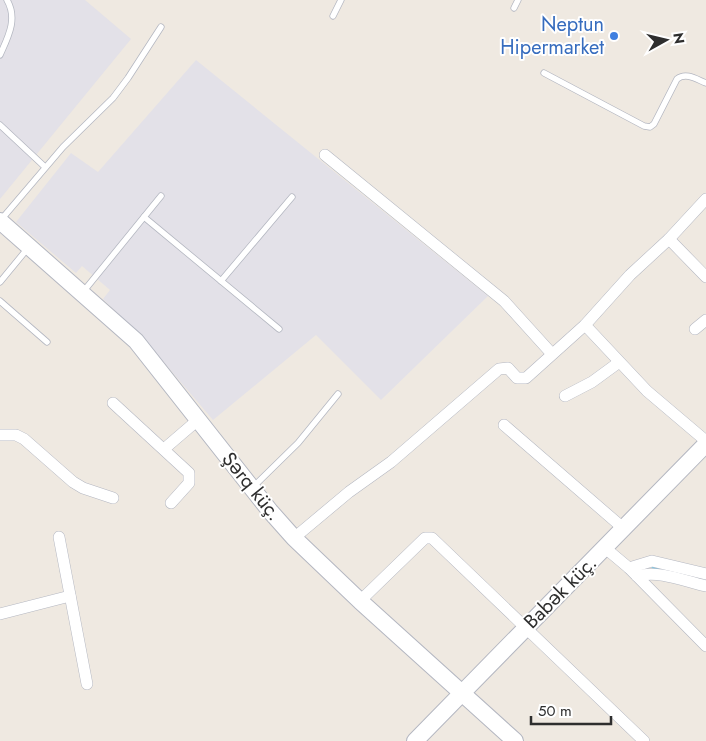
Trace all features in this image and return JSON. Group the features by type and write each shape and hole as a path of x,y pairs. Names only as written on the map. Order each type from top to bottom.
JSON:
{"street":[{"path":"325,155 504,301 552,354"},
{"path":"294,538 349,492 398,456 499,369 508,368 518,378 526,378 585,325 630,275 669,239 706,198"},
{"name":"Şərq küç.","path":"0,221 136,342 294,538 360,601 515,741"},
{"path":"669,239 706,277"},
{"path":"695,329 706,320"},
{"path":"585,325 618,363 647,392 706,442"},
{"path":"565,396 592,382 618,363"},
{"path":"113,403 189,473 191,478 171,503"},
{"path":"164,449 199,419"},
{"path":"504,426 623,528"},
{"path":"0,435 16,435 24,439 82,488 113,498"},
{"name":"Babək küç.","path":"414,741 706,442"},
{"path":"59,537 87,684"},
{"path":"360,601 428,537 644,741"},
{"path":"604,547 633,572 706,646"},
{"path":"633,572 652,561 706,574"},
{"path":"633,572 657,574 706,586"},
{"path":"0,614 70,596"}],"lane":[{"path":"0,56 11,28 12,15 7,0"},
{"path":"333,16 341,0"},
{"path":"514,8 518,0"},
{"path":"0,221 45,166 113,98 161,27"},
{"path":"544,73 644,126 650,127 654,124 677,79 682,76 688,76 706,83"},
{"path":"0,125 45,166"},
{"path":"82,292 161,196"},
{"path":"221,281 292,197"},
{"path":"144,217 279,329"},
{"path":"0,282 29,246"},
{"path":"0,300 47,342"},
{"path":"252,488 287,455 338,394"}],"shaded area":[{"path":"0,0 85,0 131,39 0,199"},
{"path":"196,60 488,296 381,400 316,335 213,420 144,339 103,299 110,290 82,266 76,273 16,222 71,153 98,172"}],"waterway":[{"path":"653,567 666,570"}],"place":[{"name":"Neptun Hipermarket","path":"614,36"}]}
